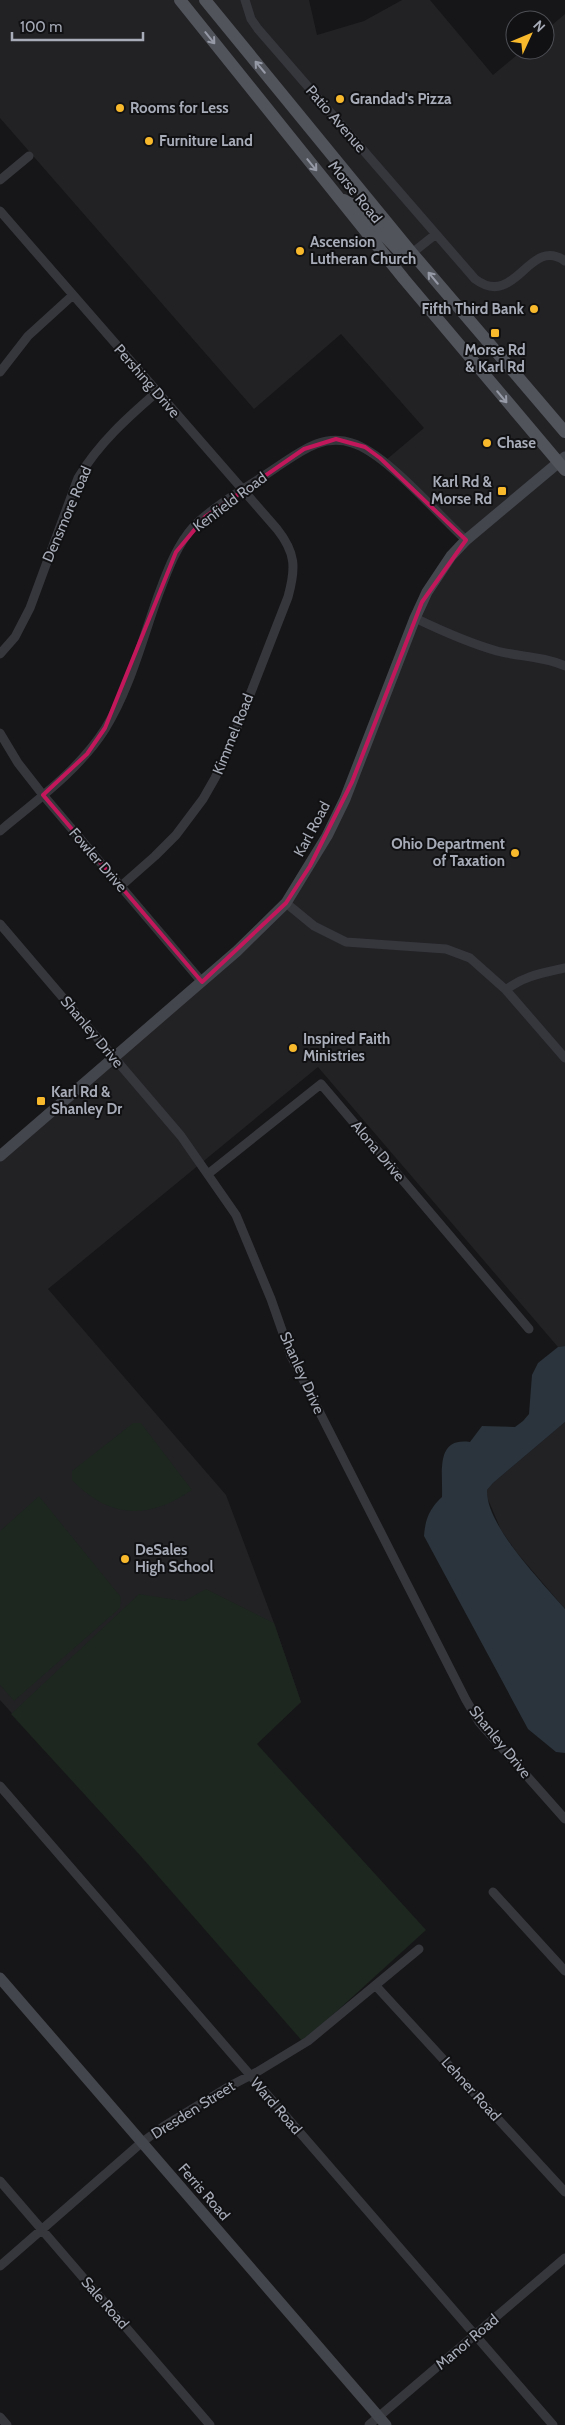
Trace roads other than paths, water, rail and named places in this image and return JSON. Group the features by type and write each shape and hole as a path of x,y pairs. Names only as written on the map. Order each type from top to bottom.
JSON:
{"main road":[{"name":"Morse Road","path":"180,0 448,333 563,463"},
{"name":"Morse Road","path":"205,0 412,253 565,432"},
{"path":"338,198 356,206 400,252 405,255 412,253"},
{"name":"Karl Road","path":"0,1156 202,982 286,903 327,836 345,799 415,618 440,572 466,540 563,463"},
{"name":"Ferris Road","path":"0,1978 382,2421"}],"street":[{"name":"Patio Avenue","path":"245,0 251,19 258,29 475,279 485,287 498,288 509,282 538,258 547,254 558,255 565,260"},
{"path":"0,180 29,156"},
{"name":"Pershing Drive","path":"0,211 287,541 292,552"},
{"path":"412,253 436,234"},
{"path":"0,372 28,336 73,295"},
{"name":"Densmore Road","path":"0,654 23,624 78,478 88,462 118,426 157,392"},
{"name":"Kenfield Road","path":"0,831 43,795 87,754 109,722 125,686 170,566 180,546 194,526 242,490 304,449 320,442 336,439 365,447 380,458 466,540"},
{"name":"Kimmel Road","path":"121,886 176,835 203,799 221,768 288,596 293,579 292,552"},
{"path":"415,618 449,634 499,652 551,660 565,666"},
{"name":"Fowler Drive","path":"0,733 18,763 43,795 202,982"},
{"path":"286,903 314,926 346,942 446,949 470,958 506,990 565,1058"},
{"name":"Shanley Drive","path":"0,924 181,1136 236,1215 271,1299 291,1356 466,1700 480,1722 564,1817"},
{"path":"506,990 516,982 537,974 565,968"},
{"name":"Alona Drive","path":"208,1174 321,1084 529,1329"},
{"name":"Ward Road","path":"0,1786 554,2425"},
{"path":"493,1892 565,1971"},
{"name":"Dresden Street","path":"0,2266 141,2143 164,2126 308,2041 419,1950"},
{"name":"Lehner Road","path":"376,1986 565,2192"},
{"name":"Sale Road","path":"0,2181 210,2425"},
{"name":"Manor Road","path":"369,2425 382,2421 475,2335 565,2258"},
{"path":"0,2417 7,2425"}],"place":[{"name":"Grandad's Pizza","path":"340,99"},
{"name":"Rooms for Less","path":"120,108"},
{"name":"Furniture Land","path":"149,141"},
{"name":"Ascension Lutheran Church","path":"300,251"},
{"name":"Fifth Third Bank","path":"534,309"},
{"name":"Morse Rd & Karl Rd","path":"495,333"},
{"name":"Chase","path":"487,443"},
{"name":"Karl Rd & Morse Rd","path":"502,491"},
{"name":"Ohio Department of Taxation","path":"515,853"},
{"name":"Inspired Faith Ministries","path":"293,1048"},
{"name":"Karl Rd & Shanley Dr","path":"41,1101"},
{"name":"DeSales High School","path":"125,1559"}]}
